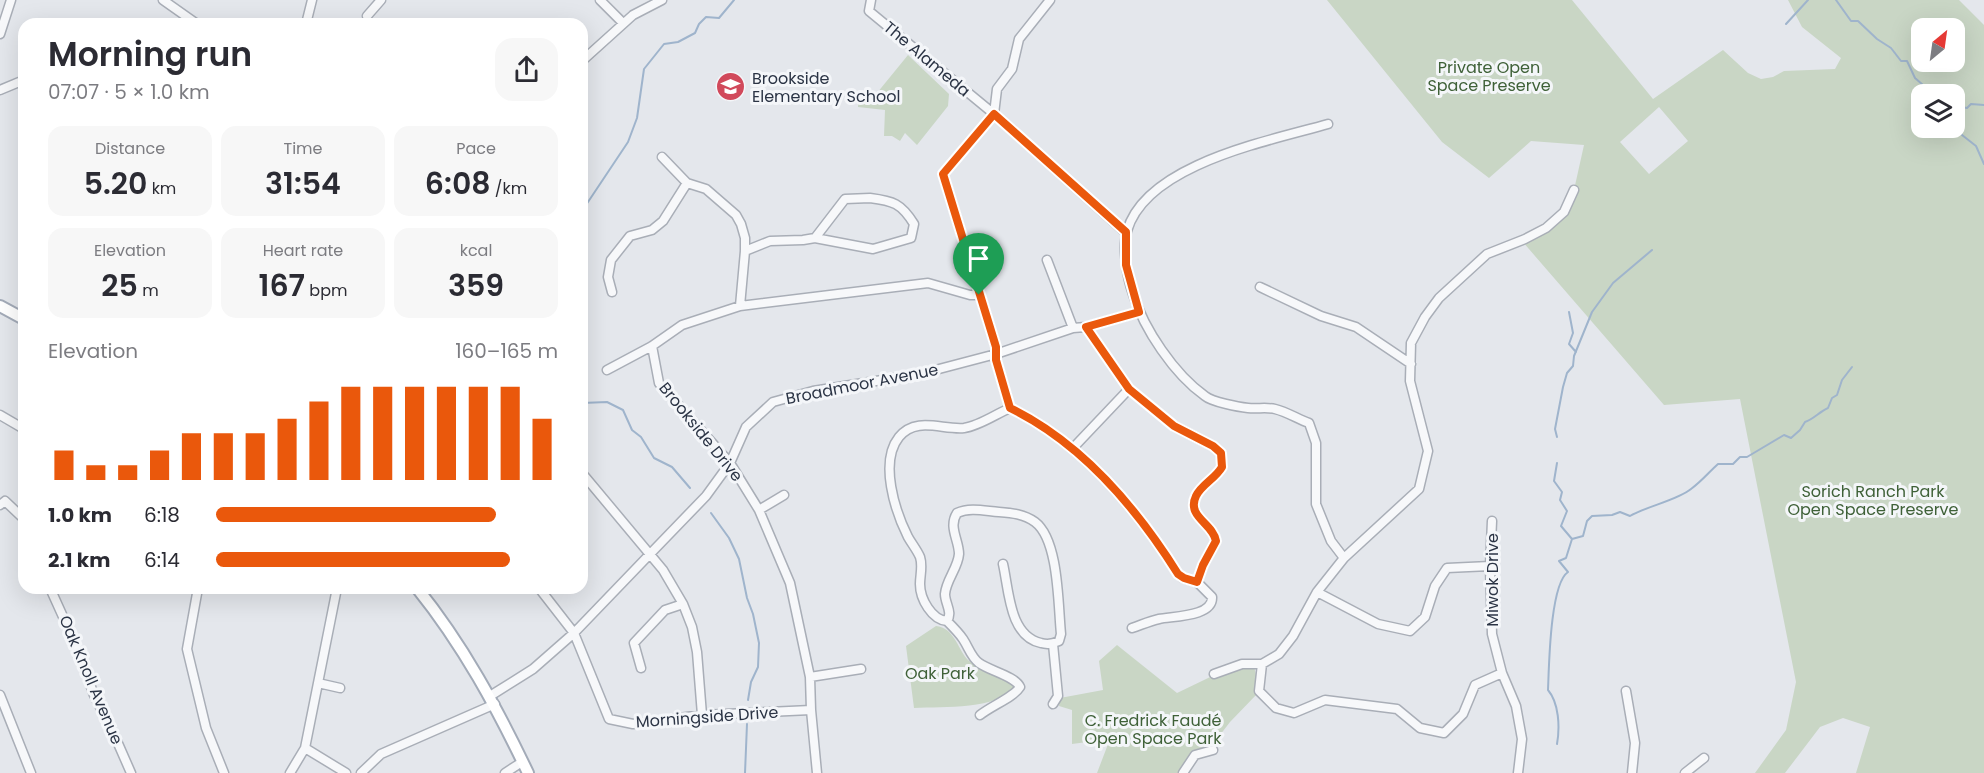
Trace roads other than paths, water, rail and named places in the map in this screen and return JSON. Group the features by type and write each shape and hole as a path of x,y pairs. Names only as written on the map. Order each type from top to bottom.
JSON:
{"main road":[{"path":"0,306 18,316"},
{"path":"421,594 458,645 492,700 528,773"}],"street":[{"path":"0,34 11,0"},
{"path":"164,0 189,18"},
{"path":"308,18 312,0"},
{"path":"366,16 381,0"},
{"path":"600,0 623,23"},
{"path":"588,55 633,15 662,0"},
{"name":"The Alameda","path":"871,0 869,10 994,114 1126,232"},
{"name":"The Alameda","path":"994,114 998,89 1012,69 1019,39 1050,0"},
{"path":"0,90 18,82"},
{"path":"994,114 943,174 996,347 1010,408 1028,417 1073,448 1139,516 1178,574 1197,582 1212,597 1212,603 1207,608 1178,618 1161,619 1132,628"},
{"path":"1328,124 1205,161 1183,171 1165,183 1133,215 1126,232 1126,265 1139,312 1172,364 1206,398 1246,408 1275,409 1309,423 1316,443 1316,504 1331,541 1344,558"},
{"path":"662,157 687,183 706,189 736,215 741,224 745,238 745,251 740,306"},
{"path":"612,292 608,277 611,260 630,236 652,230 663,221 687,183"},
{"path":"1214,674 1242,664 1262,664 1279,654 1293,636 1317,592 1344,558 1419,489 1428,451 1410,381 1411,343 1425,317 1439,298 1487,254 1546,228 1564,212 1575,190"},
{"path":"745,251 770,241 815,238 873,249 911,238 914,224 905,210 892,201 870,198 845,199 815,238"},
{"path":"1047,260 1072,328"},
{"path":"607,370 652,346 682,325 740,306 928,283 970,295 979,295"},
{"path":"1260,287 1321,316 1356,327 1411,364"},
{"name":"Broadmoor Avenue","path":"362,773 381,754 492,700 533,669 574,633 706,496 730,463 746,427 774,402 813,392 920,374 996,354 1072,328 1086,327 1139,312"},
{"path":"1086,327 1129,389 1174,426 1213,446 1221,453 1222,467 1202,487 1194,505 1196,515 1212,531 1216,541 1197,582"},
{"name":"Brookside Drive","path":"652,346 659,383 730,463 759,510 790,583 810,677 817,773"},
{"path":"1073,448 1129,389"},
{"path":"980,715 990,706 1016,693 1020,687 1019,684 1014,679 980,663 971,654 962,637 947,621 937,618 922,598 919,586 921,562 900,518 889,476 892,448 898,438 909,429 926,425 962,428 1010,408"},
{"path":"0,415 18,426"},
{"path":"588,479 663,570 683,604 692,627 697,652 702,716"},
{"path":"759,510 784,495"},
{"path":"3,503 18,514"},
{"path":"947,621 950,613 945,593 948,579 959,555 953,529 957,513 972,509 1020,514 1042,529 1052,553 1061,634 1059,640 1053,644 1038,643 1030,639 1019,628 1003,564"},
{"name":"Miwok Drive","path":"1492,521 1490,566 1492,634 1502,673 1516,706 1522,739 1518,773"},
{"path":"1317,592 1378,624 1410,631 1425,617 1435,586 1447,568 1490,566"},
{"name":"Oak Knoll Avenue","path":"53,594 74,641 94,695 131,773"},
{"path":"197,594 187,649 206,728 224,773"},
{"path":"290,773 305,748 336,594"},
{"name":"Morningside Drive","path":"543,594 574,633 609,719 633,724 702,716 811,710"},
{"path":"641,668 634,643 665,610 683,604"},
{"path":"1053,644 1059,696 1053,704"},
{"path":"1262,664 1259,691 1276,708 1294,713 1325,700 1397,709 1419,728 1444,733 1463,714 1475,686 1502,673"},
{"path":"810,677 861,669"},
{"path":"318,683 340,688"},
{"path":"1626,691 1635,743 1632,773"},
{"path":"0,695 31,773"},
{"path":"305,748 346,773"},
{"path":"1183,773 1196,754 1213,750"},
{"path":"1685,773 1704,758"},
{"path":"505,773 522,762"}],"waterway":[{"path":"588,202 628,142 637,118 644,69 664,44 678,42 695,33 699,24 706,17 719,18 734,0"},
{"path":"1786,24 1808,0"},
{"path":"1836,0 1851,21 1858,21 1877,39 1891,48 1901,61 1907,61 1915,78 1922,84"},
{"path":"1965,108 1971,104 1984,105"},
{"path":"1965,137 1976,146 1984,164"},
{"path":"1557,437 1555,429 1563,387 1592,312 1613,283 1652,250"},
{"path":"1569,312 1573,333 1569,344 1576,352"},
{"path":"1557,744 1558,716 1552,695 1548,690 1550,646 1557,592 1568,572 1559,561 1566,558 1572,539 1583,536 1587,521 1592,516 1612,515 1620,512 1630,516 1685,493 1718,464 1733,464 1740,457 1747,457 1784,435 1791,438 1805,422 1828,408 1832,398 1837,395 1842,380 1852,367"},
{"path":"588,403 607,402 623,410 632,430 641,437 654,458 672,467 690,488"},
{"path":"1557,463 1554,481 1562,492 1560,500 1567,511 1561,526 1572,539"},
{"path":"711,513 729,538 739,559 759,643 758,667 751,682 748,700"},
{"path":"745,773 747,724"}],"place":[{"name":"Brookside Elementary School","path":"731,87"}],"park label":[{"name":"Private Open Space Preserve","path":"1489,76"},
{"name":"Sorich Ranch Park Open Space Preserve","path":"1873,500"},
{"name":"Oak Park","path":"940,673"},
{"name":"C. Fredrick Faudé Open Space Park","path":"1153,729"}]}
